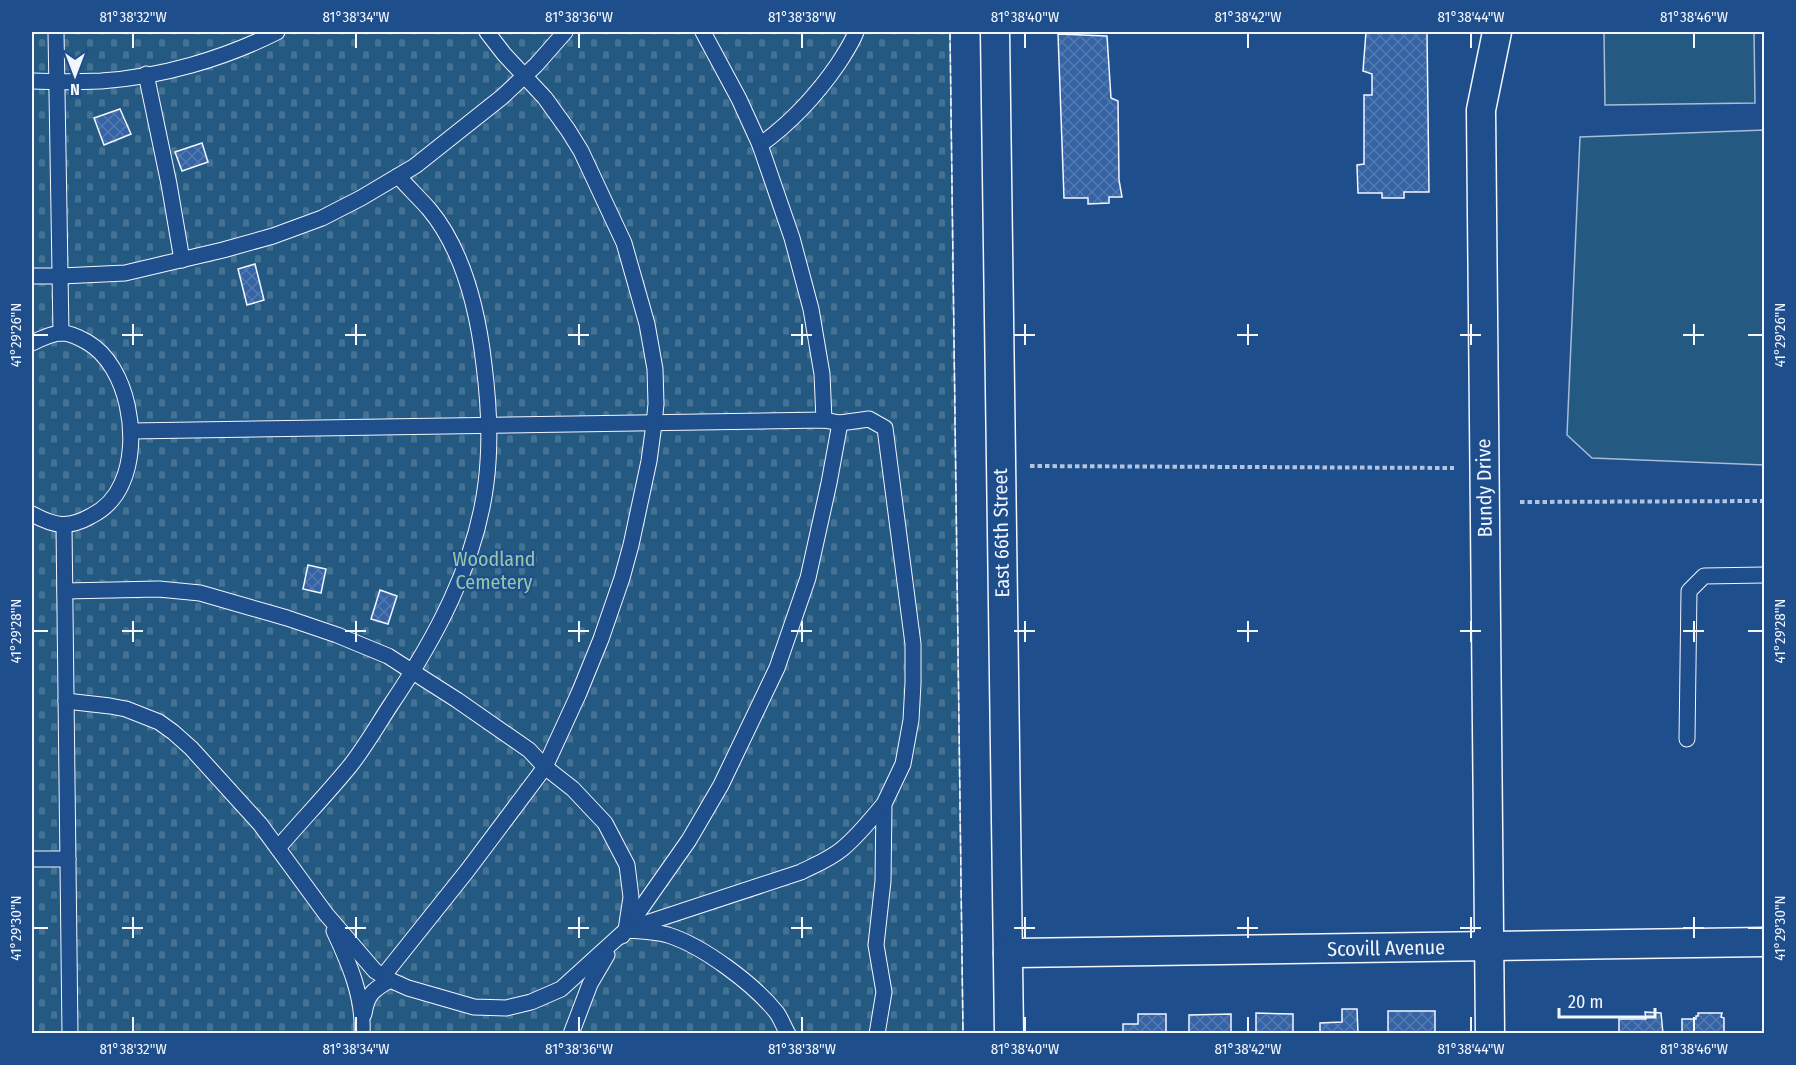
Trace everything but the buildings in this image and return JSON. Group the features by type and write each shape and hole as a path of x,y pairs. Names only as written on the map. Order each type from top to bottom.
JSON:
{"street":[{"name":"East 66th Street","path":"994,32 1009,1034"},
{"name":"Bundy Drive","path":"1490,1034 1481,110 1497,32"},
{"name":"Scovill Avenue","path":"1008,953 1764,942"}],"lane":[{"path":"57,32 62,333"},
{"path":"32,81 102,81 146,74 209,59 277,32"},
{"path":"363,1026 366,1000 387,978 545,767 601,639 622,578 649,461 654,424 655,369 647,324 624,243 581,151 545,98 487,32"},
{"path":"32,276 124,273 273,236 322,218 415,166 501,97 536,65 565,32"},
{"path":"703,32 739,99 760,145 792,238 808,299 822,374 824,420"},
{"path":"760,145 779,132 818,92 853,41 856,32"},
{"path":"146,74 171,193 182,260"},
{"path":"278,848 351,765 431,641 477,528 486,483 488,389 481,339 469,288 448,239 430,210 398,176"},
{"path":"32,344 40,339 62,333 79,338 96,347 119,378 125,396 130,431 129,460 123,482 112,499 98,512 81,522 64,526 32,514"},
{"path":"66,701 110,705 159,722 191,748 260,824 326,914 375,971 408,988 474,1007 506,1008 531,1002 561,988 626,930 801,872 821,862 842,850 884,804 903,764 911,720 913,644 885,428 869,419 840,423 824,420 130,431"},
{"path":"571,1034 597,970 689,840 721,784 777,668 808,578 840,423"},
{"path":"64,526 70,1034"},
{"path":"1687,739 1689,591 1704,576 1764,575"},
{"path":"65,591 159,589 200,593 287,618 388,656 529,750 545,767 573,789 605,823 627,865 631,897 626,930"},
{"path":"877,1034 884,992 876,945 883,881 884,804"},
{"path":"32,859 68,859"},
{"path":"326,914 357,983 363,1026"},
{"path":"626,930 669,936 705,953 762,997 777,1014 788,1034"},
{"path":"561,988 575,987 580,990 583,1004"}],"path":[{"path":"1028,466 1458,468"},
{"path":"1520,502 1764,501"}],"green space":[{"name":"Woodland Cemetery","path":"32,32 950,32 963,1033 32,1033"},
{"path":"1604,32 1754,32 1755,103 1605,105"},
{"path":"1764,130 1764,465 1592,458 1567,435 1580,137"}],"fence":[{"path":"950,32 963,1034"}]}
